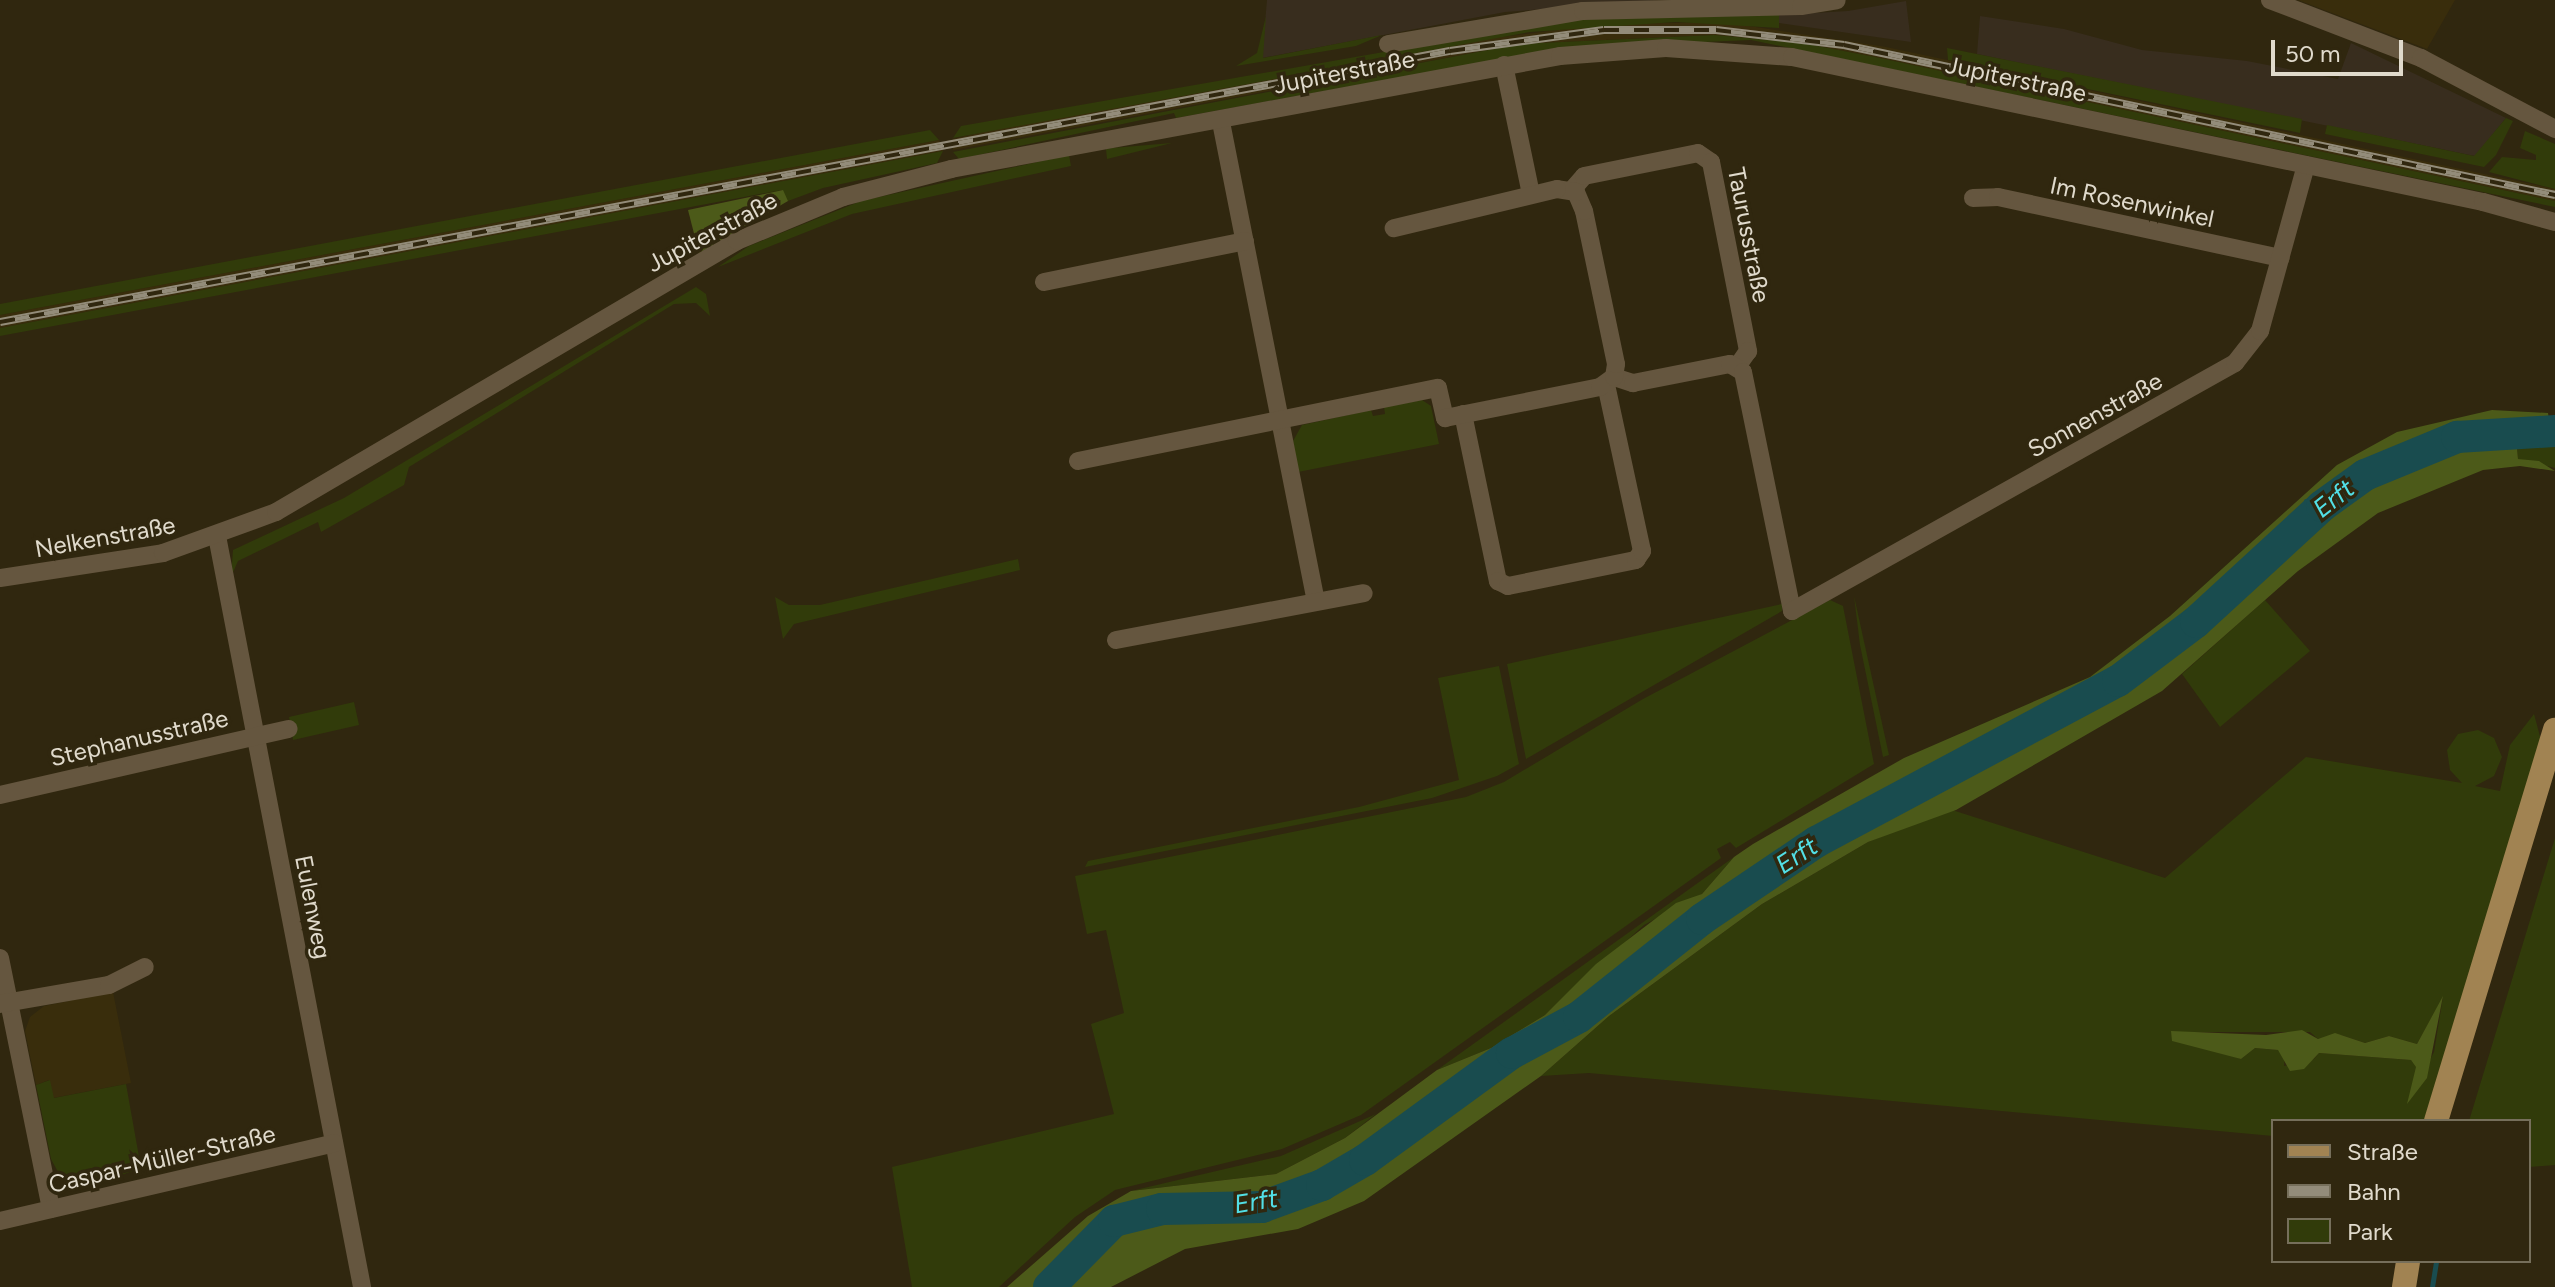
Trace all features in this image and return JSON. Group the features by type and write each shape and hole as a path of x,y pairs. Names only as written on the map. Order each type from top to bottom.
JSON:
{"main road":[{"path":"2437,1119 2555,730"},
{"path":"2404,1287 2408,1263"}],"street":[{"path":"1388,44 1583,11 1801,6 1837,0"},
{"path":"2270,0 2421,58 2555,129"},
{"name":"Jupiterstraße","path":"217,536 335,482 704,260 787,218 951,169 1221,122 1504,65 1645,48 1770,54 2306,165 2555,222"},
{"path":"1504,65 1531,194"},
{"path":"1221,122 1316,600"},
{"name":"Taurusstraße","path":"1394,228 1531,194 1572,190 1584,176 1698,153 1711,162 1748,351 1737,367 1743,372 1792,611"},
{"name":"Sonnenstraße","path":"1792,611 2235,363 2260,331 2306,165"},
{"path":"1463,414 1498,581 1508,586 1636,560 1642,551 1610,381 1616,364 1584,211 1572,190"},
{"name":"Im Rosenwinkel","path":"1973,198 1998,197 2281,258"},
{"path":"1044,282 1245,241"},
{"path":"1078,461 1438,388 1445,418 1610,381 1633,383 1730,364 1737,367"},
{"name":"Nelkenstraße","path":"0,578 113,564 217,536"},
{"name":"Eulenweg","path":"217,536 253,737 362,1287"},
{"path":"1116,640 1364,593"},
{"name":"Stephanusstraße","path":"0,795 289,729"},
{"path":"0,958 4,1004 51,1209"},
{"path":"4,1004 109,985 145,967"},
{"name":"Caspar-Müller-Straße","path":"0,1221 334,1143"}],"shaded area":[{"path":"1267,0 1662,0 1505,12 1262,58"},
{"path":"2298,0 2455,0 2427,49"},
{"path":"1906,1 1911,42 1779,23 1779,15 1848,11"},
{"path":"1980,16 2064,29 2142,50 2247,61 2338,79 2351,43 2506,118 2475,156 1977,54"},
{"path":"1723,22 1886,47 2555,189 2555,201 1875,57 1802,43 1714,35 1520,44 953,150 953,139 987,131 1477,40 1606,24"},
{"path":"939,140 943,151 0,328 0,315"},
{"path":"113,992 131,1083 53,1098 49,1080 36,1085 25,1031 30,1017 44,1006"}],"green space":[{"path":"1779,13 1779,28 1676,22 1530,32 953,138 961,126 1572,19"},
{"path":"1266,16 1263,58 1382,35 1356,46 1236,66 1257,53"},
{"path":"1714,35 1802,43 1875,57 2555,201 2555,207 1751,40 1561,48 1176,118 1174,113 959,159 953,152 1520,44"},
{"path":"1947,48 2302,119 2300,133 1948,60"},
{"path":"2506,118 2513,121 2496,155 2484,167 2325,134 2327,125 2474,156"},
{"path":"930,130 939,140 0,315 0,304"},
{"path":"2525,131 2555,144 2555,189 2489,172 2502,157 2536,160 2536,155 2520,148"},
{"path":"1172,143 1107,159 1106,149"},
{"path":"943,151 937,163 823,188 788,201 782,190 0,336 0,328"},
{"path":"1069,155 1071,166 852,214 718,267 749,246 861,201"},
{"path":"783,190 788,201 699,253 688,210"},
{"path":"696,287 706,294 710,316 696,303 674,304 409,467 404,485 321,532 318,522 238,561 231,577 233,550 344,498"},
{"path":"1422,400 1431,406 1439,444 1298,472 1293,441 1302,425 1371,410 1373,416 1385,414 1384,407"},
{"path":"2492,410 2548,413 2550,425 2516,438 2518,459 2539,461 2555,471 2520,466 2483,470 2378,513 2298,571 2162,691 1956,810 1868,842 1762,904 1609,1016 1541,1076 1364,1201 1298,1229 1185,1249 1111,1287 1007,1287 1088,1216 1131,1191 1276,1174 1345,1138 1437,1070 1491,1048 1545,1015 1596,964 1676,903 1702,894 1734,857 1753,844 1904,758 2090,677 2170,616 2337,465 2397,432"},
{"path":"2555,437 2555,468 2518,459 2516,438"},
{"path":"1018,559 1020,570 794,624 783,639 775,597 789,605 820,605"},
{"path":"1854,596 1889,755 1883,757 1860,645"},
{"path":"1830,600 1843,606 1874,764 1736,848 1730,842 1717,849 1721,858 1361,1115 1282,1149 1115,1190 1075,1217 999,1287 912,1287 892,1167 1114,1114 1091,1024 1124,1013 1106,930 1087,934 1075,876 1466,797 1504,782 1643,699"},
{"path":"2265,600 2310,651 2220,727 2182,674"},
{"path":"1782,604 1782,611 1526,759 1507,664"},
{"path":"1499,666 1519,764 1497,776 1432,798 1085,867 1088,861 1359,807 1459,780 1438,678"},
{"path":"354,702 359,725 293,740 289,717"},
{"path":"2534,714 2542,744 2426,1119 2271,1119 2271,1136 1589,1073 1541,1076 1609,1016 1762,904 1868,842 1949,809 2165,878 2306,757 2462,783 2450,770 2447,750 2458,734 2478,730 2494,738 2502,757 2494,776 2475,786 2500,791 2510,745","holes":["2443,997 2434,1052 2408,1103 2417,1067 2411,1060 2319,1053 2314,1059 2284,1066 2285,1054 2278,1050 2255,1048 2241,1059 2171,1032 2310,1032 2318,1039 2341,1035 2365,1043 2389,1036 2417,1044"]},
{"path":"2555,838 2555,1165 2531,1167 2531,1119 2470,1119"},
{"path":"1734,857 1702,894 1644,925 1545,1015 1491,1048 1437,1070"},
{"path":"2443,996 2427,1078 2407,1104 2416,1067 2411,1060 2319,1053 2304,1069 2290,1071 2278,1050 2255,1048 2241,1059 2172,1041 2171,1031 2266,1035 2302,1030 2318,1039 2335,1033 2365,1043 2389,1036 2417,1044"},
{"path":"50,1080 54,1098 126,1084 141,1168 82,1189 64,1183 51,1159 36,1085"},
{"path":"1376,1114 1345,1138 1276,1174 1131,1191 1281,1156"}],"waterway":[{"name":"Erft","path":"1049,1287 1114,1221 1162,1209 1262,1207 1322,1185 1365,1160 1512,1053 1579,1017 1702,919 1816,842 2118,681 2196,622 2322,506 2365,475 2457,437 2555,431"},
{"path":"2304,522 2306,501"},
{"path":"2432,1287 2436,1263"}],"railway":[{"path":"0,322 1450,51 1604,30 1716,30 1844,45 2555,195"}]}
